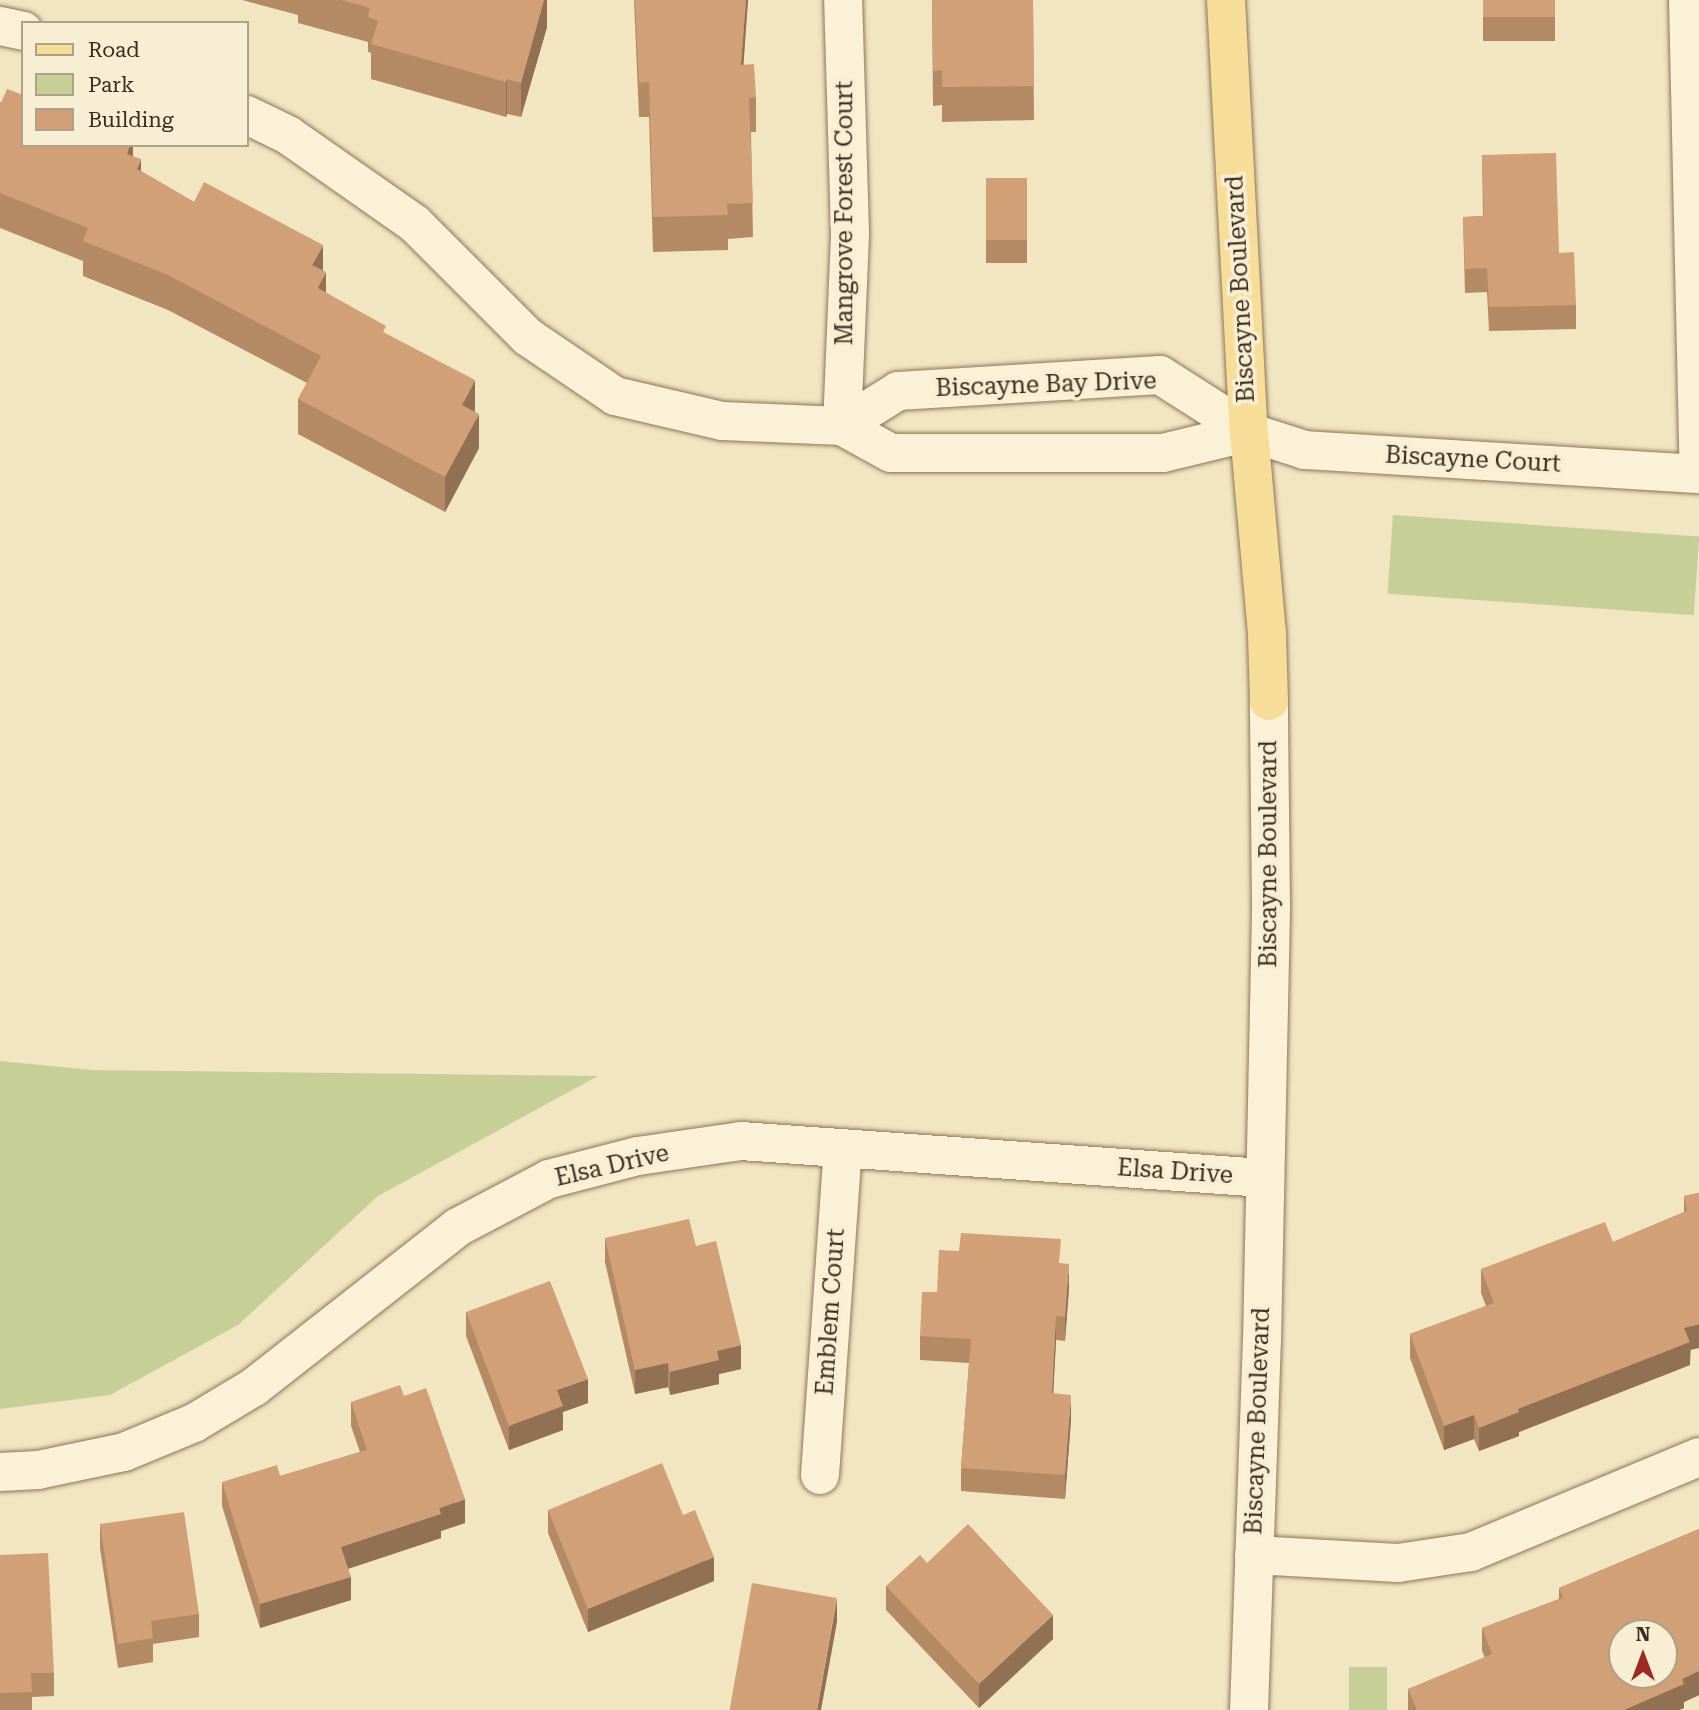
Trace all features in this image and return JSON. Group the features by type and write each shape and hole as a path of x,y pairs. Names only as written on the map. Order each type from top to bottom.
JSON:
{"main road":[{"name":"Biscayne Boulevard","path":"1226,0 1249,432 1267,634 1269,701"}],"street":[{"name":"Mangrove Forest Court","path":"842,426 850,232 843,0"},
{"path":"1688,0 1699,472"},
{"path":"0,26 21,31"},
{"path":"248,115 288,135 415,224 528,337 615,396 722,421 842,426 891,453 1163,453 1249,432"},
{"name":"Biscayne Bay Drive","path":"842,426 898,391 1160,376 1249,432"},
{"name":"Biscayne Court","path":"1249,432 1305,450 1699,472"},
{"name":"Biscayne Boulevard","path":"1249,1710 1271,906 1269,701"},
{"name":"Elsa Drive","path":"0,1472 38,1470 124,1452 194,1423 254,1387 458,1227 549,1179 638,1156 741,1141 1264,1178"},
{"name":"Emblem Court","path":"820,1475 843,1149"},
{"path":"1254,1555 1398,1563 1471,1552 1699,1457"}],"green space":[{"path":"1393,515 1699,536 1694,615 1387,594"},
{"path":"0,1061 91,1070 598,1076 378,1196 238,1325 110,1395 0,1409"},
{"path":"1349,1667 1387,1667 1387,1710 1349,1710"}],"building":[{"path":"341,0 544,0 521,83 507,79 506,82 371,44 378,21 368,17 370,8"},
{"path":"635,0 746,0 741,65 754,64 756,97 749,98 753,203 727,204 728,215 653,217 649,82 639,83"},
{"path":"932,0 1033,0 1034,86 942,87 942,70 933,71"},
{"path":"1483,0 1555,0 1555,17 1483,17"},
{"path":"7,89 21,94 21,147 129,147 127,154 141,159 137,169 194,202 204,182 323,245 312,265 326,272 318,288 386,326 383,332 475,380 462,405 479,414 445,477 298,399 321,356 168,275 83,241 88,228 0,193 1,103"},
{"path":"1556,153 1559,253 1574,252 1576,305 1489,307 1487,268 1465,269 1463,217 1484,216 1482,155"},
{"path":"986,178 1027,178 1027,240 986,240"},
{"path":"1699,1193 1699,1324 1684,1328 1690,1342 1518,1409 1519,1412 1479,1428 1474,1415 1444,1426 1410,1334 1494,1303 1481,1269 1605,1222 1613,1242 1687,1211 1684,1196"},
{"path":"689,1219 696,1246 716,1241 741,1345 717,1351 719,1360 670,1372 668,1363 635,1370 605,1238"},
{"path":"961,1233 1061,1239 1059,1263 1069,1264 1065,1317 1056,1316 1052,1393 1071,1395 1065,1475 961,1468 971,1339 920,1336 922,1292 937,1292 939,1250 959,1251"},
{"path":"550,1281 588,1379 557,1390 563,1406 509,1426 466,1312"},
{"path":"400,1385 404,1396 426,1388 465,1499 439,1508 441,1514 341,1547 351,1577 260,1604 222,1482 277,1465 280,1476 367,1450 351,1402"},
{"path":"662,1463 683,1515 695,1510 714,1557 588,1609 548,1510"},
{"path":"184,1512 199,1614 151,1621 153,1638 118,1644 100,1524"},
{"path":"968,1524 1053,1615 979,1684 886,1586 920,1555 927,1563"},
{"path":"1699,1529 1699,1671 1682,1679 1684,1684 1678,1687 1678,1619 1608,1619 1608,1689 1672,1689 1624,1710 1417,1710 1408,1689 1492,1654 1482,1628 1563,1598 1559,1588"},
{"path":"48,1553 54,1673 31,1673 32,1692 0,1693 0,1555"},
{"path":"752,1583 837,1598 817,1710 730,1710"}]}
